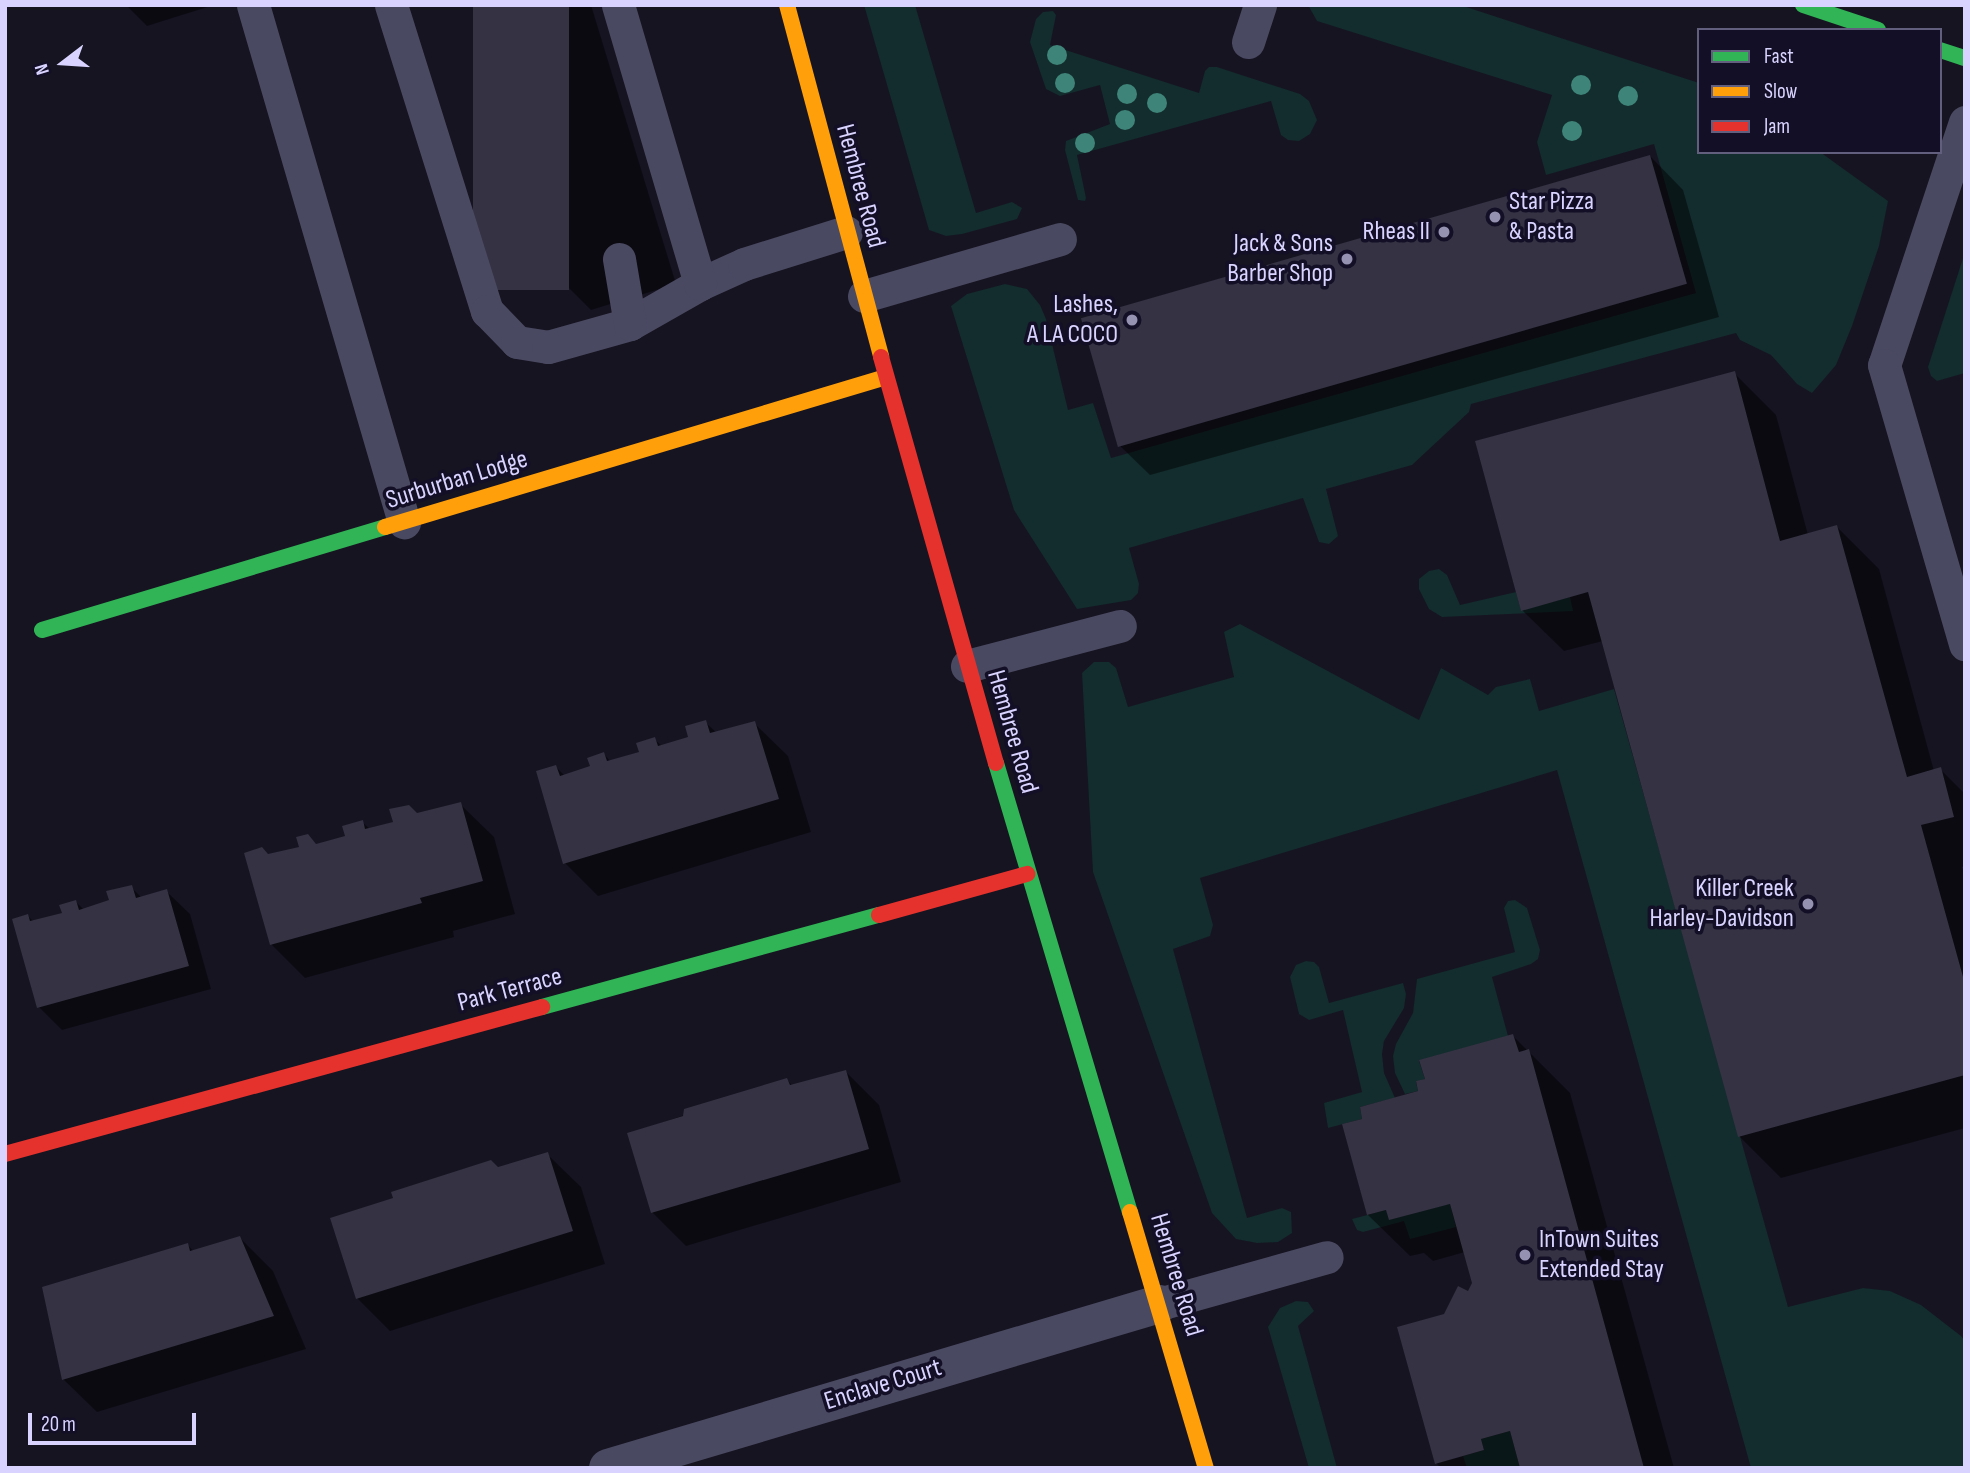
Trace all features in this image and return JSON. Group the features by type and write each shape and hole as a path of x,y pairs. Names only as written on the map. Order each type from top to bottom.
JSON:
{"main road":[{"name":"Hembree Road","path":"787,5 846,232 967,666 1206,1468"},
{"path":"803,65 804,5"},
{"path":"1803,5 1872,28"},
{"path":"1942,51 1965,58"},
{"name":"Surburban Lodge","path":"42,630 886,377"},
{"name":"Park Terrace","path":"5,1154 1027,874"}],"street":[{"name":"Enclave Court","path":"608,1468 1159,1304"}],"lane":[{"path":"253,5 404,522"},
{"path":"391,5 487,311 517,342 548,348 630,324 700,284 744,264 846,232"},
{"path":"618,5 700,284"},
{"path":"1248,41 1260,5"},
{"path":"1965,122 1884,365 1965,645"},
{"path":"864,296 1060,239"},
{"path":"619,259 630,324"},
{"path":"967,666 1120,626"},
{"path":"1159,1304 1327,1257"}],"green space":[{"path":"864,5 915,5 976,213 1012,202 1022,208 1017,219 946,236 929,230"},
{"path":"1308,5 1460,5 1697,82 1697,154 1823,154 1888,201 1879,246 1852,326 1836,365 1812,393 1797,384 1771,355 1740,340 1736,333 1471,404 1469,412 1412,465 1326,489 1338,536 1329,544 1319,542 1303,498 1129,548 1139,584 1138,593 1131,600 1077,609 1014,510 951,306 967,294 1005,284 1027,289 1040,305 1046,319 1068,410 1093,403 1111,458 1696,293 1654,144 1546,175 1537,142 1552,95 1317,21"},
{"path":"1053,11 1056,15 1050,45 1199,93 1205,71 1209,67 1217,67 1300,94 1309,101 1317,120 1310,134 1299,141 1288,140 1281,135 1271,101 1077,155 1086,198 1085,201 1078,200 1065,150 1066,141 1110,124 1100,85 1060,96 1046,89 1030,42 1036,19 1043,12"},
{"path":"1965,252 1965,373 1937,381 1931,376 1928,367"},
{"path":"1439,569 1447,575 1460,605 1516,592 1521,610 1570,597 1573,611 1442,617 1429,609 1419,589 1419,579 1429,571"},
{"path":"1240,624 1419,720 1441,668 1488,695 1496,687 1530,679 1539,711 1614,689 1788,1307 1863,1288 1890,1291 1921,1305 1961,1336 1965,1341 1965,1468 1751,1468 1557,770 1200,878 1213,925 1210,936 1173,949 1247,1218 1282,1208 1291,1212 1292,1233 1278,1242 1257,1243 1236,1239 1212,1213 1093,872 1082,673 1094,662 1109,662 1116,668 1128,707 1234,677 1224,632"},
{"path":"1515,900 1527,908 1540,950 1538,959 1531,964 1492,977 1508,1036 1419,1061 1425,1079 1416,1082 1418,1091 1405,1094 1395,1073 1393,1056 1396,1044 1413,1013 1417,979 1515,952 1504,908 1508,901"},
{"path":"1306,961 1314,962 1319,967 1329,1003 1403,983 1406,994 1404,1008 1384,1041 1382,1054 1384,1073 1395,1098 1360,1107 1362,1119 1328,1128 1324,1103 1362,1092 1343,1010 1309,1020 1299,1014 1290,977 1296,965"},
{"path":"1450,1204 1456,1227 1410,1239 1404,1221 1363,1232 1357,1230 1352,1219 1386,1210"},
{"path":"1296,1301 1308,1302 1314,1311 1298,1326 1337,1468 1309,1468 1268,1327 1280,1308"},
{"path":"1510,1431 1520,1468 1467,1468 1463,1456 1484,1450 1481,1439"}],"building":[{"path":"473,5 569,5 569,290 473,290"},
{"path":"1650,155 1687,284 1118,447 1081,318"},
{"name":"Killer Creek Harley-Davidson","path":"1735,371 1780,541 1837,525 1907,777 1941,767 1954,817 1921,825 1965,984 1965,1075 1738,1137 1588,592 1521,611 1475,441"},
{"path":"706,720 710,733 755,721 779,799 563,864 536,771 556,765 560,776 590,766 587,758 604,752 607,761 639,752 636,743 655,737 658,746 688,737 685,726"},
{"path":"461,802 483,881 420,898 422,903 270,945 244,853 262,847 268,854 299,847 296,837 308,834 316,844 345,836 342,826 363,820 365,829 393,822 389,809 409,805 417,813"},
{"path":"132,885 136,898 167,889 189,966 37,1008 12,919 28,914 30,921 62,913 59,905 76,900 79,910 109,900 106,891"},
{"name":"InTown Suites Extended Stay","path":"1513,1034 1519,1052 1529,1049 1644,1468 1520,1468 1510,1431 1481,1439 1484,1450 1435,1464 1397,1327 1444,1314 1458,1286 1468,1291 1472,1283 1450,1204 1389,1220 1386,1210 1367,1215 1342,1124 1362,1119 1360,1107 1418,1091 1416,1081 1425,1079 1419,1060"},
{"path":"846,1070 869,1149 651,1213 627,1133 683,1116 684,1109 787,1078 790,1085"},
{"path":"548,1152 573,1231 356,1299 330,1218 393,1198 391,1192 491,1160 498,1167"},
{"path":"240,1236 274,1316 62,1380 42,1287 188,1243 190,1251"}],"traffic: fast":[{"path":"1803,5 1872,28"},
{"path":"1942,51 1965,58"},
{"path":"42,630 385,527"},
{"path":"996,763 1130,1212"},
{"path":"542,1007 879,915"}],"traffic: slow":[{"path":"787,5 881,357"},
{"path":"385,527 886,377"},
{"path":"1130,1212 1206,1468"}],"traffic: jam":[{"path":"881,357 996,763"},
{"path":"879,915 1027,874"},
{"path":"5,1154 542,1007"}],"place":[{"name":"Star Pizza & Pasta","path":"1495,217"},
{"name":"Rheas II","path":"1444,232"},
{"name":"Jack & Sons Barber Shop","path":"1347,259"},
{"name":"Lashes, A LA COCO","path":"1132,320"},
{"name":"Killer Creek Harley-Davidson","path":"1808,904"},
{"name":"InTown Suites Extended Stay","path":"1525,1255"}]}
